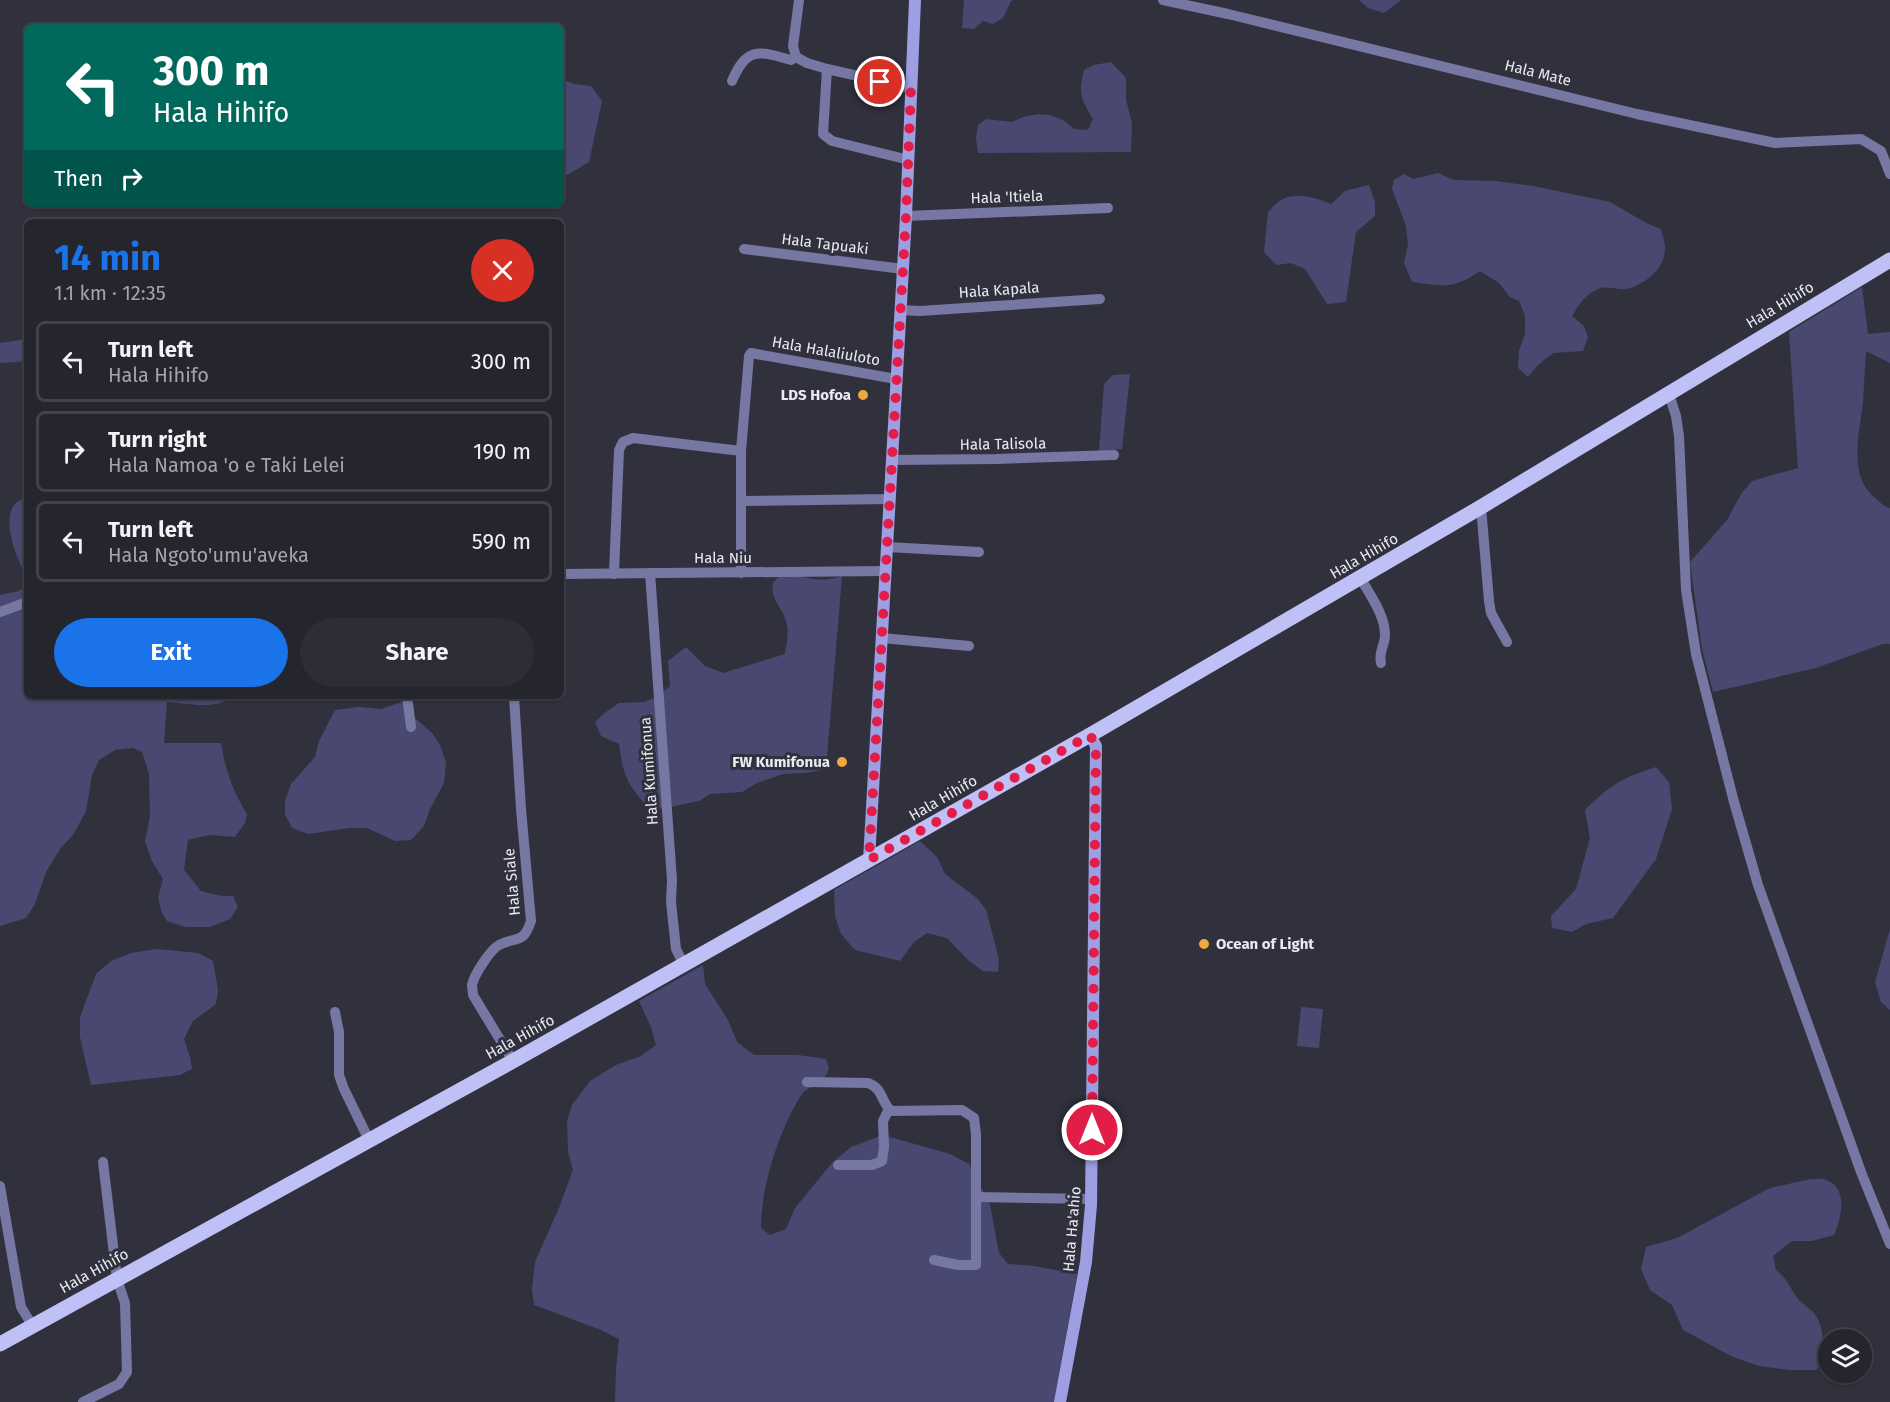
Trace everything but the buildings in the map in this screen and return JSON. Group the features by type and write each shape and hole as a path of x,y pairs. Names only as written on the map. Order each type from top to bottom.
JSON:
{"main road":[{"name":"Hala Hihifo","path":"0,1344 513,1062 1090,735 1361,579 1890,260"}],"street":[{"path":"799,0 793,46 796,57 827,69 911,88"},
{"path":"869,860 909,160 915,0"},
{"name":"Hala Mate","path":"1163,0 1251,19 1637,114 1775,143 1861,139 1881,151 1890,174"},
{"path":"732,81 739,65 749,56 764,52 791,60 796,57"},
{"path":"827,69 823,134 832,141 909,160"},
{"name":"Hala 'Itiela","path":"906,216 1108,208"},
{"name":"Hala Tapuaki","path":"744,249 903,269"},
{"name":"Hala Kapala","path":"900,310 920,311 1100,299"},
{"name":"Hala Halaliuloto","path":"741,451 751,353 896,379"},
{"path":"1669,393 1679,436 1686,590 1696,654 1734,802 1758,885 1857,1161 1890,1244"},
{"path":"614,574 619,450 623,442 633,438 741,451 741,573"},
{"name":"Hala Talisola","path":"892,460 1114,455"},
{"path":"741,501 890,499"},
{"path":"1481,507 1491,613 1507,642"},
{"path":"887,547 979,552"},
{"name":"Hala Niu","path":"564,574 885,572"},
{"name":"Hala Kumifonua","path":"650,573 672,880 671,902 676,949 684,965"},
{"path":"1361,579 1384,625 1386,637 1380,658 1381,663"},
{"path":"0,612 24,603"},
{"path":"882,638 969,646"},
{"path":"407,699 411,727"},
{"name":"Hala Siale","path":"513,1062 473,995 472,984 488,954 499,945 518,940 527,933 531,921 514,699"},
{"name":"Hala Ha'ahio","path":"1060,1402 1086,1262 1091,1199 1096,746 1090,735"},
{"path":"335,1012 339,1032 339,1075 369,1140"},
{"path":"807,1082 875,1085 889,1109"},
{"path":"838,1165 872,1165 882,1161 883,1121 889,1109"},
{"path":"889,1109 902,1111 962,1110 974,1118 976,1265 958,1265 934,1260"},
{"path":"83,1402 119,1384 128,1372 125,1303 117,1279 103,1162"},
{"path":"0,1186 21,1307 32,1325"},
{"path":"976,1197 1091,1199"}],"shaded area":[{"path":"964,0 1014,0 1011,1 1003,18 993,24 983,21 974,29 962,28"},
{"path":"1359,0 1401,0 1384,13 1368,8"},
{"path":"1111,62 1126,78 1126,100 1132,123 1131,152 978,153 976,138 978,125 986,119 1012,122 1038,114 1050,115 1063,120 1074,129 1088,130 1093,119 1082,96 1081,85 1084,70 1094,65"},
{"path":"564,80 591,86 602,101 589,162 564,176"},
{"path":"1438,173 1454,180 1495,181 1533,186 1610,202 1661,229 1665,243 1662,262 1653,274 1640,284 1626,289 1601,288 1586,297 1572,316 1584,326 1588,337 1583,351 1553,353 1528,377 1518,368 1519,351 1525,334 1525,316 1519,301 1510,297 1499,283 1480,271 1455,284 1432,285 1412,282 1404,263 1408,245 1406,226 1392,189 1394,180 1404,174 1413,179"},
{"path":"1369,185 1375,202 1375,216 1356,232 1346,302 1327,304 1305,269 1291,263 1276,265 1264,252 1268,212 1283,199 1289,197 1307,197 1331,204 1345,191"},
{"path":"1862,287 1868,334 1890,332 1890,363 1866,351 1857,452 1858,466 1866,489 1882,504 1890,508 1890,644 1883,644 1816,668 1713,692 1702,649 1690,562 1727,520 1741,494 1752,481 1798,468 1789,332"},
{"path":"24,339 24,361 0,363 0,343"},
{"path":"1130,374 1122,449 1099,451 1104,384 1113,375"},
{"path":"24,498 24,570 15,551 10,530 11,511"},
{"path":"793,574 818,580 842,576 826,769 783,774 757,783 742,792 710,794 699,801 650,809 627,779 619,744 601,736 595,722 619,703 644,702 657,697 670,686 668,661 686,647 705,666 723,673 785,654 787,625 774,598 772,588 773,582 780,576"},
{"path":"24,588 24,699 229,699 210,705 167,702 164,743 221,743 230,780 247,814 245,823 235,837 210,835 188,840 184,870 201,891 233,896 238,907 230,919 210,927 185,927 167,921 162,913 158,898 163,879 152,861 145,841 150,816 149,774 142,752 133,748 115,750 99,760 92,775 86,811 73,835 60,849 46,872 35,904 26,918 0,926 0,595"},
{"path":"405,701 415,718 432,733 440,745 446,763 444,783 424,826 411,840 395,841 367,828 349,828 308,834 292,828 285,814 285,801 291,784 315,757 319,741 335,710 359,707 381,709"},
{"path":"1656,767 1669,782 1672,809 1656,859 1613,918 1586,924 1572,932 1552,928 1551,916 1576,889 1590,838 1585,810 1617,783"},
{"path":"920,841 937,857 945,874 978,899 986,910 999,959 998,972 983,971 969,961 947,938 927,933 914,942 900,961 855,950 841,934 835,916 834,890"},
{"path":"1890,929 1890,1010 1881,1002 1875,982"},
{"path":"157,949 198,953 213,961 218,990 216,1004 193,1021 184,1039 192,1069 180,1075 91,1085 80,1037 80,1017 96,974 111,961 131,953"},
{"path":"703,965 705,984 728,1020 737,1042 754,1055 798,1055 826,1059 829,1069 822,1081 802,1094 786,1124 768,1177 761,1228 770,1235 786,1229 795,1208 832,1163 851,1147 883,1135 950,1154 969,1164 990,1205 999,1253 1008,1264 1077,1274 1054,1402 615,1402 619,1339 534,1305 532,1289 535,1262 573,1170 568,1152 567,1121 572,1105 590,1081 616,1065 641,1056 656,1045 651,1027 639,1001"},
{"path":"1301,1007 1323,1009 1319,1048 1297,1046"},
{"path":"1821,1179 1833,1184 1840,1196 1841,1212 1834,1235 1812,1241 1792,1241 1773,1256 1776,1270 1799,1300 1813,1312 1820,1326 1817,1370 1789,1370 1759,1366 1733,1357 1683,1330 1672,1305 1650,1290 1641,1269 1646,1247 1677,1238 1770,1188"}],"place":[{"name":"LDS Hofoa","path":"863,395"},
{"name":"FW Kumifonua","path":"842,762"},
{"name":"Ocean of Light","path":"1204,944"}],"route":[{"path":"880,82 911,88 906,216 869,860 1090,735 1096,746 1092,1130"}]}
